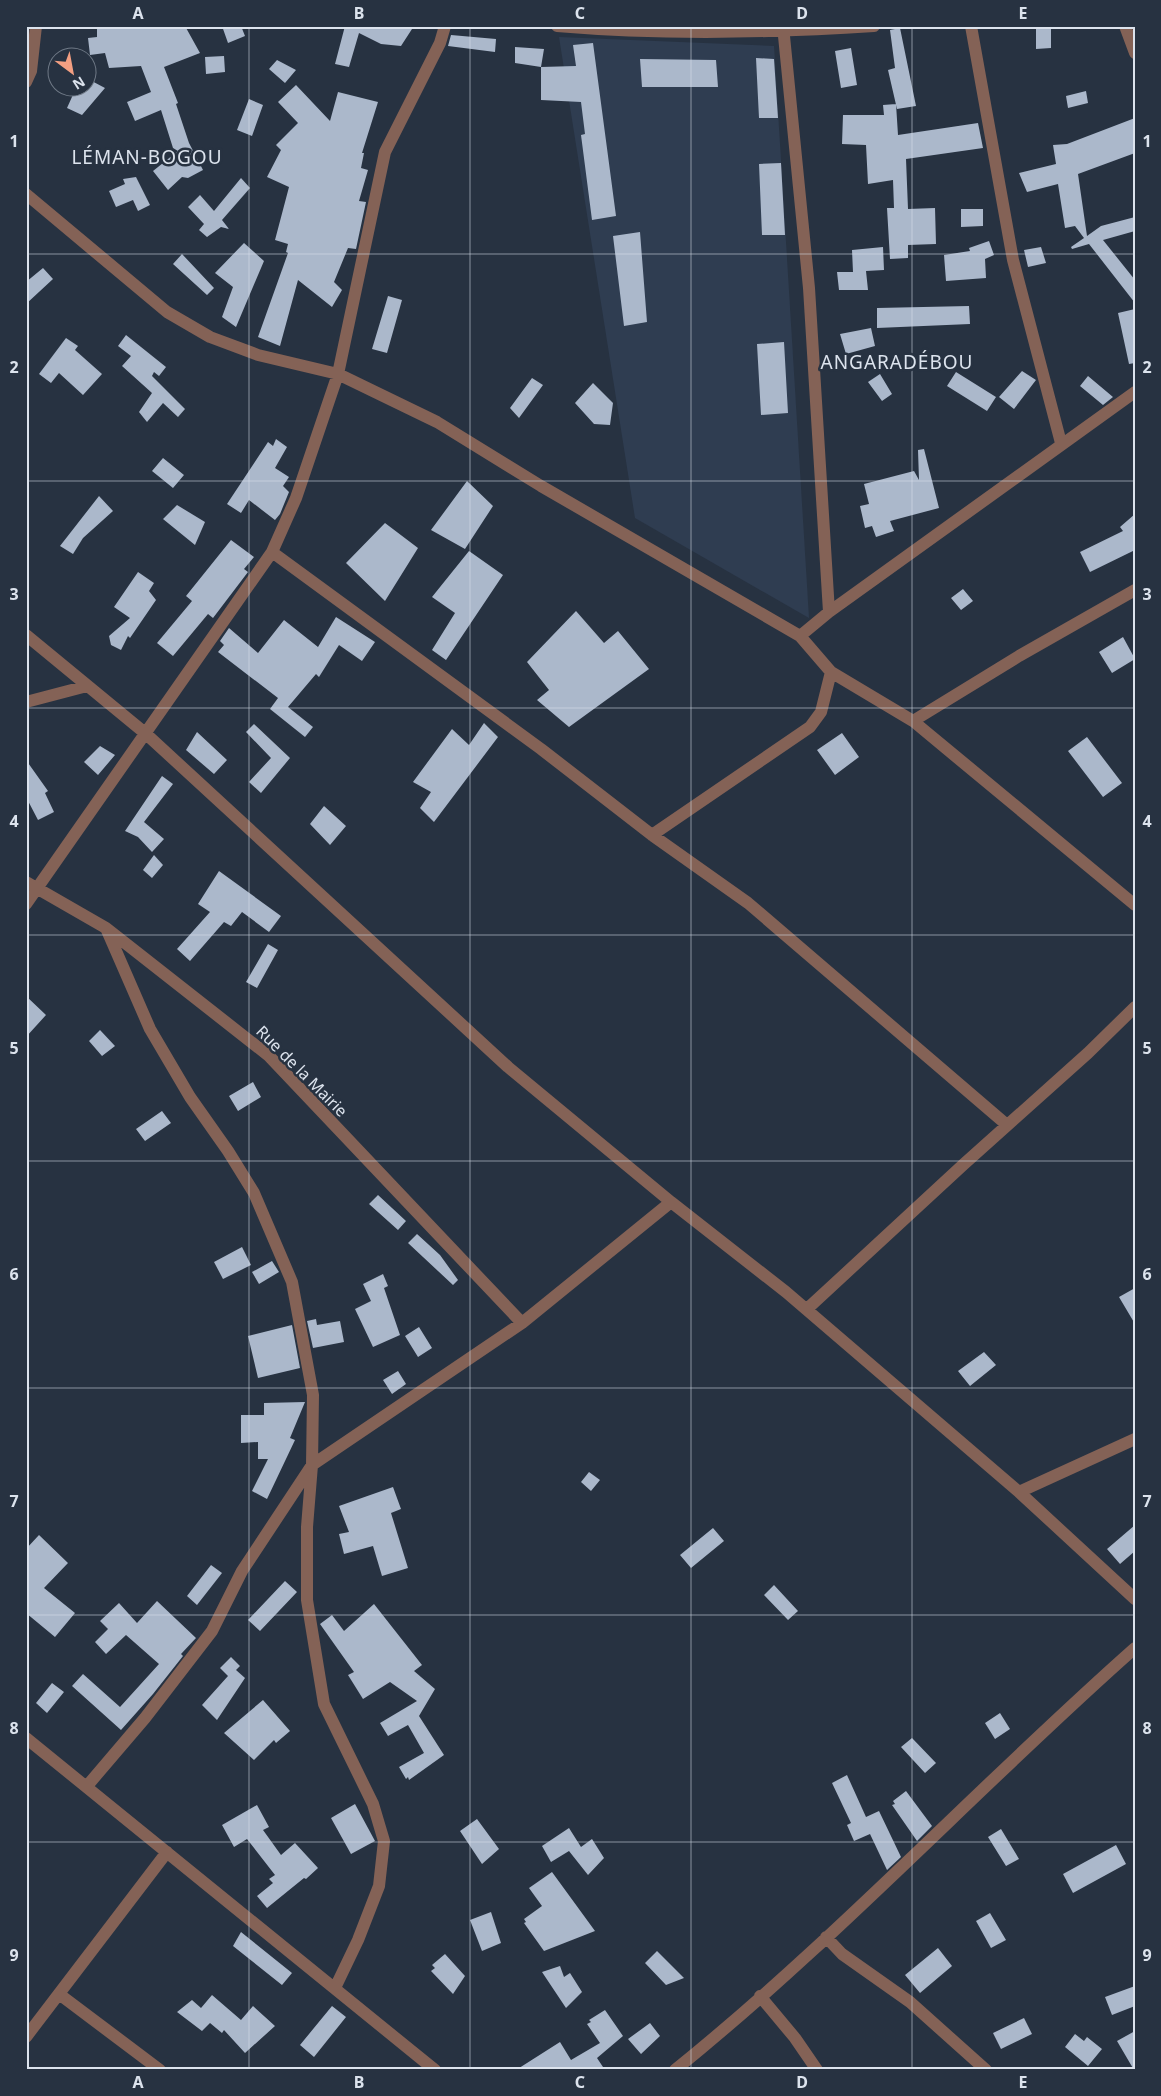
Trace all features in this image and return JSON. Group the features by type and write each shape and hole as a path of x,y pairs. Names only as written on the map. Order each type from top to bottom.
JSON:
{"street":[{"path":"26,82 31,71 36,26"},
{"path":"26,904 38,890 272,552 296,498 338,374 385,152 440,44 445,26"},
{"path":"557,26 724,33 874,26"},
{"path":"971,26 1013,260 1062,443"},
{"path":"1125,26 1135,53"},
{"path":"784,29 809,288 829,612"},
{"path":"26,194 167,312 210,337 258,355 338,374 437,422 540,486 800,636 831,672 913,721 1135,905"},
{"path":"800,636 829,612 1135,392"},
{"path":"272,552 540,749 652,835 748,903 1007,1125"},
{"path":"913,721 1019,656 1135,590"},
{"path":"26,635 146,733 508,1067 670,1202 807,1310 1019,1492 1135,1599"},
{"path":"652,835 810,727 821,712 831,672"},
{"path":"26,702 87,686"},
{"name":"Rue de la Mairie","path":"26,882 106,928 269,1056 522,1323"},
{"path":"106,928 150,1029 190,1097 228,1151 254,1193 292,1282 313,1394 312,1465 307,1527 307,1600 324,1704 374,1804 384,1841 379,1886 358,1940 335,1988"},
{"path":"807,1310 1007,1125 1088,1053 1135,1007"},
{"path":"87,1786 145,1718 212,1631 242,1571 312,1465 522,1323 670,1202"},
{"path":"1019,1492 1135,1439"},
{"path":"675,2070 895,1876 1068,1706 1135,1648"},
{"path":"26,1738 434,2070"},
{"path":"26,2036 167,1852"},
{"path":"826,1937 842,1954 910,2002 986,2070"},
{"path":"59,1994 160,2070"},
{"path":"760,1996 795,2038 817,2070"}],"shaded area":[{"path":"559,37 774,46 809,618 635,518"}],"building":[{"path":"97,26 185,26 200,53 164,67 178,103 176,104 189,143 203,170 188,178 182,177 168,190 153,171 178,151 173,148 161,110 135,121 127,102 151,92 141,66 109,68 105,53 98,54 98,48 89,48 88,38 97,37"},
{"path":"222,26 241,26 245,36 228,43"},
{"path":"345,26 386,26 412,29 401,46 381,44 359,33 349,67 335,64"},
{"path":"1036,26 1051,26 1051,48 1036,49"},
{"path":"900,28 916,106 897,109 888,70 895,68 890,30"},
{"path":"451,35 496,39 495,52 448,46"},
{"path":"593,43 616,216 592,220 581,135 585,134 581,102 541,100 541,67 576,66 573,45"},
{"path":"515,47 544,49 541,67 515,63"},
{"path":"851,48 857,85 841,88 835,51"},
{"path":"224,56 225,72 206,74 205,57"},
{"path":"756,58 774,59 778,118 759,118"},
{"path":"640,59 716,60 718,87 642,87"},
{"path":"277,60 296,70 285,83 269,69"},
{"path":"98,84 105,88 98,96"},
{"path":"296,85 330,121 338,92 378,102 362,153 364,153 361,168 368,170 359,201 366,202 356,249 348,248 334,282 342,290 332,307 298,280 280,346 258,337 288,253 286,252 288,244 275,240 289,187 267,177 281,150 276,145 298,123 278,102"},
{"path":"1086,91 1088,103 1068,108 1066,96"},
{"path":"72,98 96,98 82,115 67,108"},
{"path":"249,99 263,105 252,136 237,130"},
{"path":"896,104 898,135 978,123 983,148 906,159 908,209 935,208 936,244 908,245 908,258 890,259 887,208 894,208 893,180 868,184 866,145 842,144 843,115 884,115 883,105"},
{"path":"1135,118 1135,153 1078,174 1087,236 1101,226 1135,217 1135,231 1103,240 1135,280 1135,303 1089,244 1072,249 1071,247 1084,238 1075,226 1065,228 1058,184 1027,192 1019,173 1056,164 1053,145 1067,144"},
{"path":"781,163 785,235 762,235 759,164"},
{"path":"136,177 150,205 138,211 133,200 116,207 109,191 125,184 123,179"},
{"path":"241,178 250,188 222,220 229,229 221,227 207,237 199,230 204,224 188,207 200,195 214,211"},
{"path":"961,209 983,209 983,226 961,227"},
{"path":"640,232 647,322 624,326 613,236"},
{"path":"989,241 994,255 985,259 986,278 946,281 944,255 970,251 969,248"},
{"path":"244,243 264,261 236,327 222,317 233,287 215,273"},
{"path":"883,247 884,270 866,271 868,290 839,290 837,272 853,272 852,250"},
{"path":"1041,247 1046,263 1028,267 1024,250"},
{"path":"182,254 214,288 207,295 173,264"},
{"path":"43,268 53,279 26,304 26,282"},
{"path":"388,296 402,300 387,353 372,349"},
{"path":"969,306 970,324 877,328 877,308"},
{"path":"1135,309 1135,363 1129,364 1118,313"},
{"path":"871,328 875,346 846,354 840,334"},
{"path":"126,335 166,367 159,376 154,372 152,376 185,409 178,417 163,403 147,422 139,412 152,393 122,366 131,356 118,346"},
{"path":"66,338 78,346 75,350 102,374 83,395 59,373 51,383 39,374"},
{"path":"784,342 788,413 761,415 757,344"},
{"path":"1022,371 1036,380 1014,409 999,397"},
{"path":"956,372 996,397 987,411 947,386"},
{"path":"880,374 892,394 882,401 868,382"},
{"path":"1088,376 1113,397 1103,405 1080,386"},
{"path":"532,378 543,385 519,418 510,408"},
{"path":"593,383 613,403 610,425 594,424 575,403"},
{"path":"276,439 287,447 275,468 289,477 283,486 289,492 280,514 275,520 249,500 241,513 227,504 268,442 273,446"},
{"path":"924,449 939,508 890,521 894,531 876,537 872,526 865,528 860,506 869,504 864,484 914,471 919,480 918,450"},
{"path":"163,458 184,475 173,488 152,471"},
{"path":"467,481 493,506 465,549 431,530"},
{"path":"99,496 113,511 83,538 73,554 60,546"},
{"path":"177,505 205,522 195,545 163,519"},
{"path":"1135,514 1135,550 1090,572 1080,552 1123,531 1120,527"},
{"path":"385,523 418,548 385,601 346,563"},
{"path":"231,540 254,557 244,569 248,572 213,618 208,614 173,656 157,643 192,601 186,596"},
{"path":"469,551 503,575 446,660 432,650 455,613 432,597"},
{"path":"138,572 154,583 149,591 156,600 130,638 128,636 121,650 111,645 109,636 130,618 114,607"},
{"path":"963,589 973,601 961,610 951,598"},
{"path":"576,611 604,643 618,631 649,669 569,727 537,700 549,690 527,662"},
{"path":"336,617 375,642 362,661 339,645 319,677 316,674 288,707 313,727 305,737 270,709 278,698 218,652 224,645 220,641 229,628 258,653 284,620 318,647"},
{"path":"1123,637 1135,659 1112,673 1099,652"},
{"path":"484,723 498,737 434,822 420,808 431,792 413,782 452,729 469,745"},
{"path":"254,724 290,758 261,793 249,782 271,758 246,732"},
{"path":"197,732 227,760 214,774 186,750"},
{"path":"842,733 859,757 835,775 817,750"},
{"path":"1087,737 1122,783 1103,797 1068,751"},
{"path":"100,746 115,755 98,775 84,762"},
{"path":"26,760 48,791 45,793 54,812 38,820 26,797"},
{"path":"162,776 173,784 144,822 164,839 152,852 138,837 125,831"},
{"path":"324,806 346,826 330,845 310,824"},
{"path":"154,855 163,865 152,878 143,870"},
{"path":"219,871 281,916 269,932 242,912 231,926 224,922 190,961 177,949 210,912 198,904"},
{"path":"268,944 278,950 257,988 246,982"},
{"path":"26,996 46,1015 26,1037"},
{"path":"100,1030 115,1046 102,1056 89,1041"},
{"path":"253,1082 261,1097 238,1111 229,1096"},
{"path":"162,1111 171,1123 145,1141 136,1129"},
{"path":"378,1195 406,1221 398,1230 369,1204"},
{"path":"417,1234 440,1255 458,1280 453,1285 408,1243"},
{"path":"242,1247 251,1265 223,1279 214,1262"},
{"path":"272,1261 279,1272 259,1284 252,1272"},
{"path":"383,1274 388,1286 384,1288 400,1335 373,1347 355,1309 371,1301 363,1284"},
{"path":"1135,1288 1135,1324 1119,1297"},
{"path":"316,1319 317,1325 340,1321 344,1342 313,1348 307,1321"},
{"path":"292,1325 300,1368 258,1378 248,1336"},
{"path":"419,1327 432,1348 418,1357 405,1336"},
{"path":"984,1352 996,1365 970,1386 958,1371"},
{"path":"398,1371 406,1384 392,1394 383,1380"},
{"path":"305,1402 290,1438 295,1440 267,1499 252,1491 268,1459 258,1459 258,1442 241,1443 241,1415 264,1415 264,1403"},
{"path":"589,1472 600,1480 591,1491 581,1482"},
{"path":"393,1487 401,1509 391,1513 408,1568 382,1576 373,1546 344,1554 339,1534 349,1532 339,1506"},
{"path":"1135,1525 1135,1551 1120,1564 1107,1549"},
{"path":"713,1528 724,1541 691,1568 680,1555"},
{"path":"39,1535 68,1563 44,1588 75,1613 55,1637 26,1613 26,1549"},
{"path":"211,1565 222,1573 197,1605 187,1596"},
{"path":"285,1581 297,1592 260,1631 248,1620"},
{"path":"774,1585 798,1611 788,1620 764,1595"},
{"path":"157,1601 196,1638 181,1654 183,1656 153,1694 121,1730 72,1686 83,1674 120,1707 159,1664 126,1635 106,1654 95,1642 108,1629 100,1621 119,1603 137,1623"},
{"path":"374,1604 422,1665 414,1671 435,1689 419,1716 444,1755 409,1780 408,1777 406,1779 399,1767 424,1753 408,1725 388,1736 380,1723 417,1701 390,1682 363,1699 348,1675 354,1672 320,1624 332,1615 344,1631"},
{"path":"231,1657 240,1666 236,1670 245,1678 217,1720 202,1705 228,1676 220,1668"},
{"path":"52,1683 64,1692 47,1713 36,1703"},
{"path":"263,1700 290,1731 276,1743 274,1740 254,1760 224,1733"},
{"path":"1000,1713 1010,1729 995,1739 985,1723"},
{"path":"912,1738 936,1763 925,1773 901,1747"},
{"path":"847,1775 866,1817 879,1811 901,1857 887,1870 870,1834 854,1841 847,1825 851,1823 832,1783"},
{"path":"906,1791 932,1826 917,1841 892,1805 895,1804 893,1801"},
{"path":"355,1804 375,1841 351,1854 331,1818"},
{"path":"257,1805 269,1827 263,1830 281,1855 295,1843 318,1868 267,1908 257,1896 273,1883 269,1879 275,1875 247,1839 234,1847 222,1825"},
{"path":"477,1819 499,1849 482,1864 460,1831"},
{"path":"569,1828 581,1847 592,1839 604,1858 588,1875 569,1851 551,1862 542,1846"},
{"path":"1001,1829 1019,1859 1006,1866 988,1837"},
{"path":"1116,1845 1126,1864 1073,1893 1063,1874"},
{"path":"552,1872 595,1931 544,1951 524,1923 526,1922 524,1919 542,1906 529,1888"},
{"path":"491,1912 501,1943 482,1951 470,1920"},
{"path":"990,1913 1006,1940 991,1948 976,1921"},
{"path":"241,1932 292,1973 282,1985 233,1946"},
{"path":"938,1948 952,1966 920,1993 905,1975"},
{"path":"657,1951 684,1978 666,1985 645,1963"},
{"path":"445,1954 465,1976 453,1994 431,1971 435,1968 432,1965"},
{"path":"560,1966 564,1977 570,1973 582,1992 566,2008 542,1972"},
{"path":"1135,1986 1135,2006 1112,2015 1105,1997"},
{"path":"212,1995 241,2020 253,2006 275,2026 245,2053 224,2030 222,2033 210,2023 202,2031 177,2012 192,2000 201,2008"},
{"path":"332,2006 346,2017 314,2057 300,2045"},
{"path":"605,2010 623,2036 597,2058 605,2070 516,2070 560,2042 571,2060 600,2043 587,2024 591,2022 589,2020"},
{"path":"1024,2018 1032,2034 1001,2049 993,2033"},
{"path":"650,2023 660,2036 641,2054 628,2039"},
{"path":"1135,2031 1135,2070 1134,2070 1117,2041"},
{"path":"1075,2034 1084,2041 1087,2037 1102,2049 1088,2066 1065,2047"}],"district":[{"name":"LÉMAN-BOGOU","path":"147,157"},
{"name":"ANGARADÉBOU","path":"897,362"}]}
